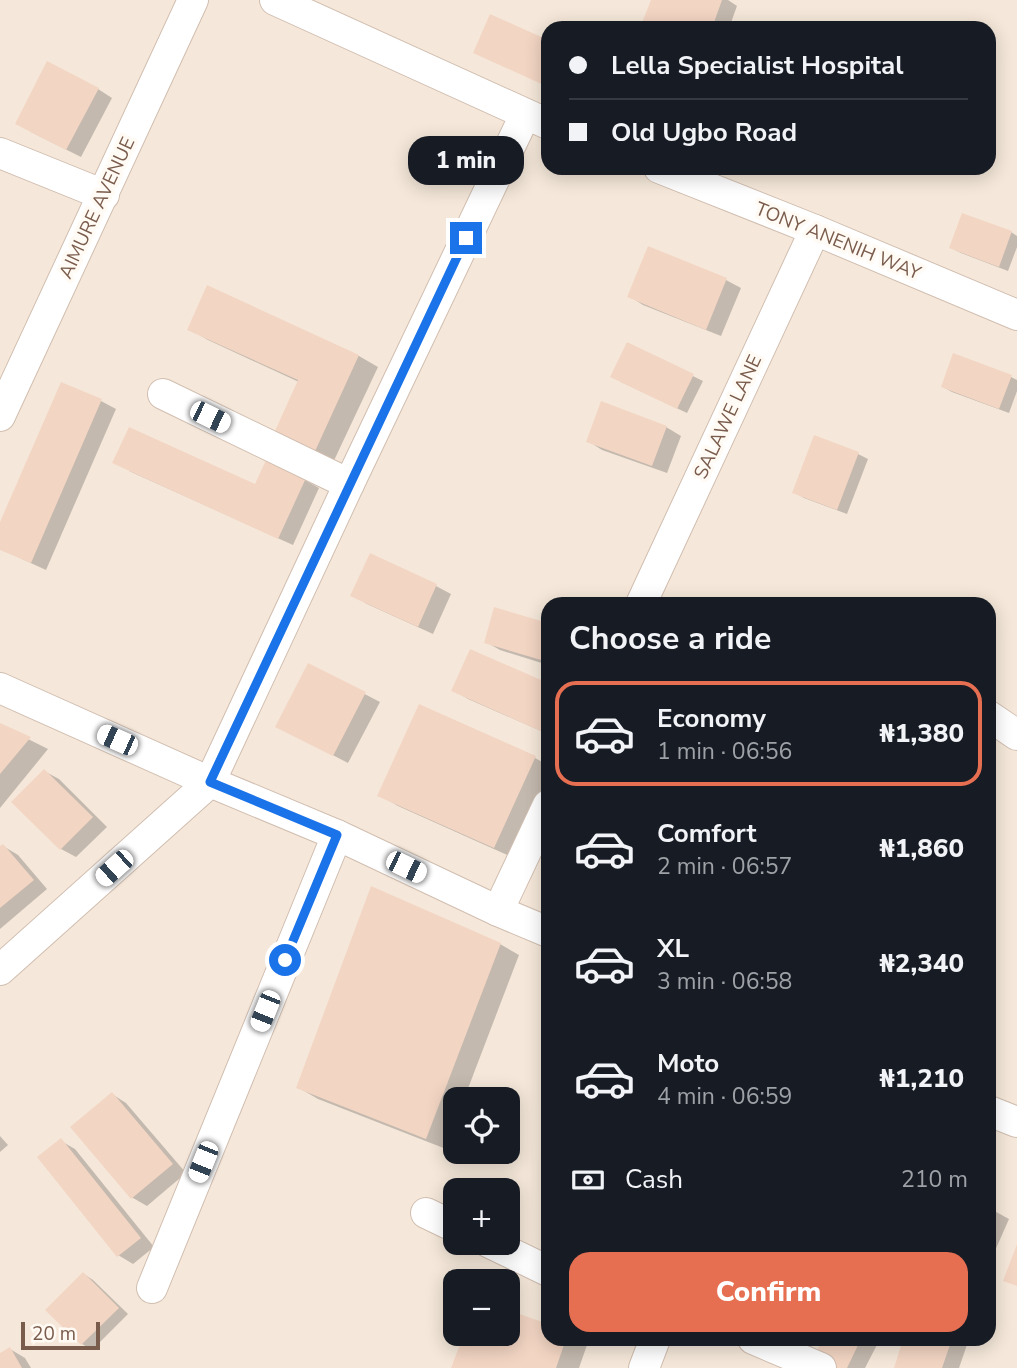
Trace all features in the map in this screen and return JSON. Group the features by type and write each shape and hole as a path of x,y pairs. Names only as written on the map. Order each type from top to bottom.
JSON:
{"street":[{"name":"AIMURE AVENUE","path":"0,416 193,0"},
{"path":"0,970 210,782 349,484 536,119 275,0"},
{"path":"0,153 104,195"},
{"name":"TONY ANENIH WAY","path":"677,175 1017,315"},
{"name":"SALAWE LANE","path":"645,597 815,230"},
{"path":"163,394 349,484"},
{"path":"0,688 210,782 337,835 541,929"},
{"path":"996,721 1017,735"},
{"path":"498,911 541,820"},
{"path":"152,1288 337,835"},
{"path":"996,1114 1017,1122"},
{"path":"426,1213 443,1221"},
{"path":"515,1255 541,1268"},
{"path":"644,1368 652,1346"},
{"path":"769,1346 821,1368"}],"shaded area":[{"path":"0,0 1017,0 1017,1368 0,1368"}],"building":[{"path":"651,0 722,0 714,21 643,21"},
{"path":"490,14 541,37 541,84 473,53"},
{"path":"47,61 99,88 66,150 15,124"},
{"path":"962,213 1012,231 999,267 949,248"},
{"path":"648,246 727,278 706,330 627,297"},
{"path":"207,285 359,355 311,460 270,442 298,380 187,330"},
{"path":"627,342 694,374 677,409 610,377"},
{"path":"953,353 1012,375 999,409 941,387"},
{"path":"61,382 102,399 31,563 0,550 0,522"},
{"path":"601,401 667,426 652,466 586,442"},
{"path":"129,427 255,484 266,460 306,478 278,539 112,463"},
{"path":"814,435 859,452 837,510 792,493"},
{"path":"370,553 437,584 418,627 350,596"},
{"path":"494,607 541,621 541,660 484,643"},
{"path":"470,649 541,680 541,731 451,691"},
{"path":"308,663 366,692 333,756 275,727"},
{"path":"419,704 536,756 494,848 377,796"},
{"path":"0,723 31,737 0,774"},
{"path":"44,769 93,817 60,850 11,802"},
{"path":"3,844 34,880 0,908 0,846"},
{"path":"371,886 501,943 446,1087 443,1087 443,1095 426,1139 296,1088"},
{"path":"112,1092 173,1164 131,1199 70,1127"},
{"path":"61,1138 141,1238 117,1257 37,1157"},
{"path":"1017,1244 1017,1286 1003,1281"},
{"path":"83,1272 119,1308 81,1345 45,1310"},
{"path":"520,1314 541,1322 541,1346 564,1346 556,1368 451,1368 459,1346 520,1346"},
{"path":"819,1346 858,1346 847,1368 833,1368 813,1358"},
{"path":"901,1346 950,1346 942,1368 894,1368"},
{"path":"10,1347 22,1368 0,1368 0,1353"}],"route":[{"path":"285,960 337,835 210,782 466,238"}]}
